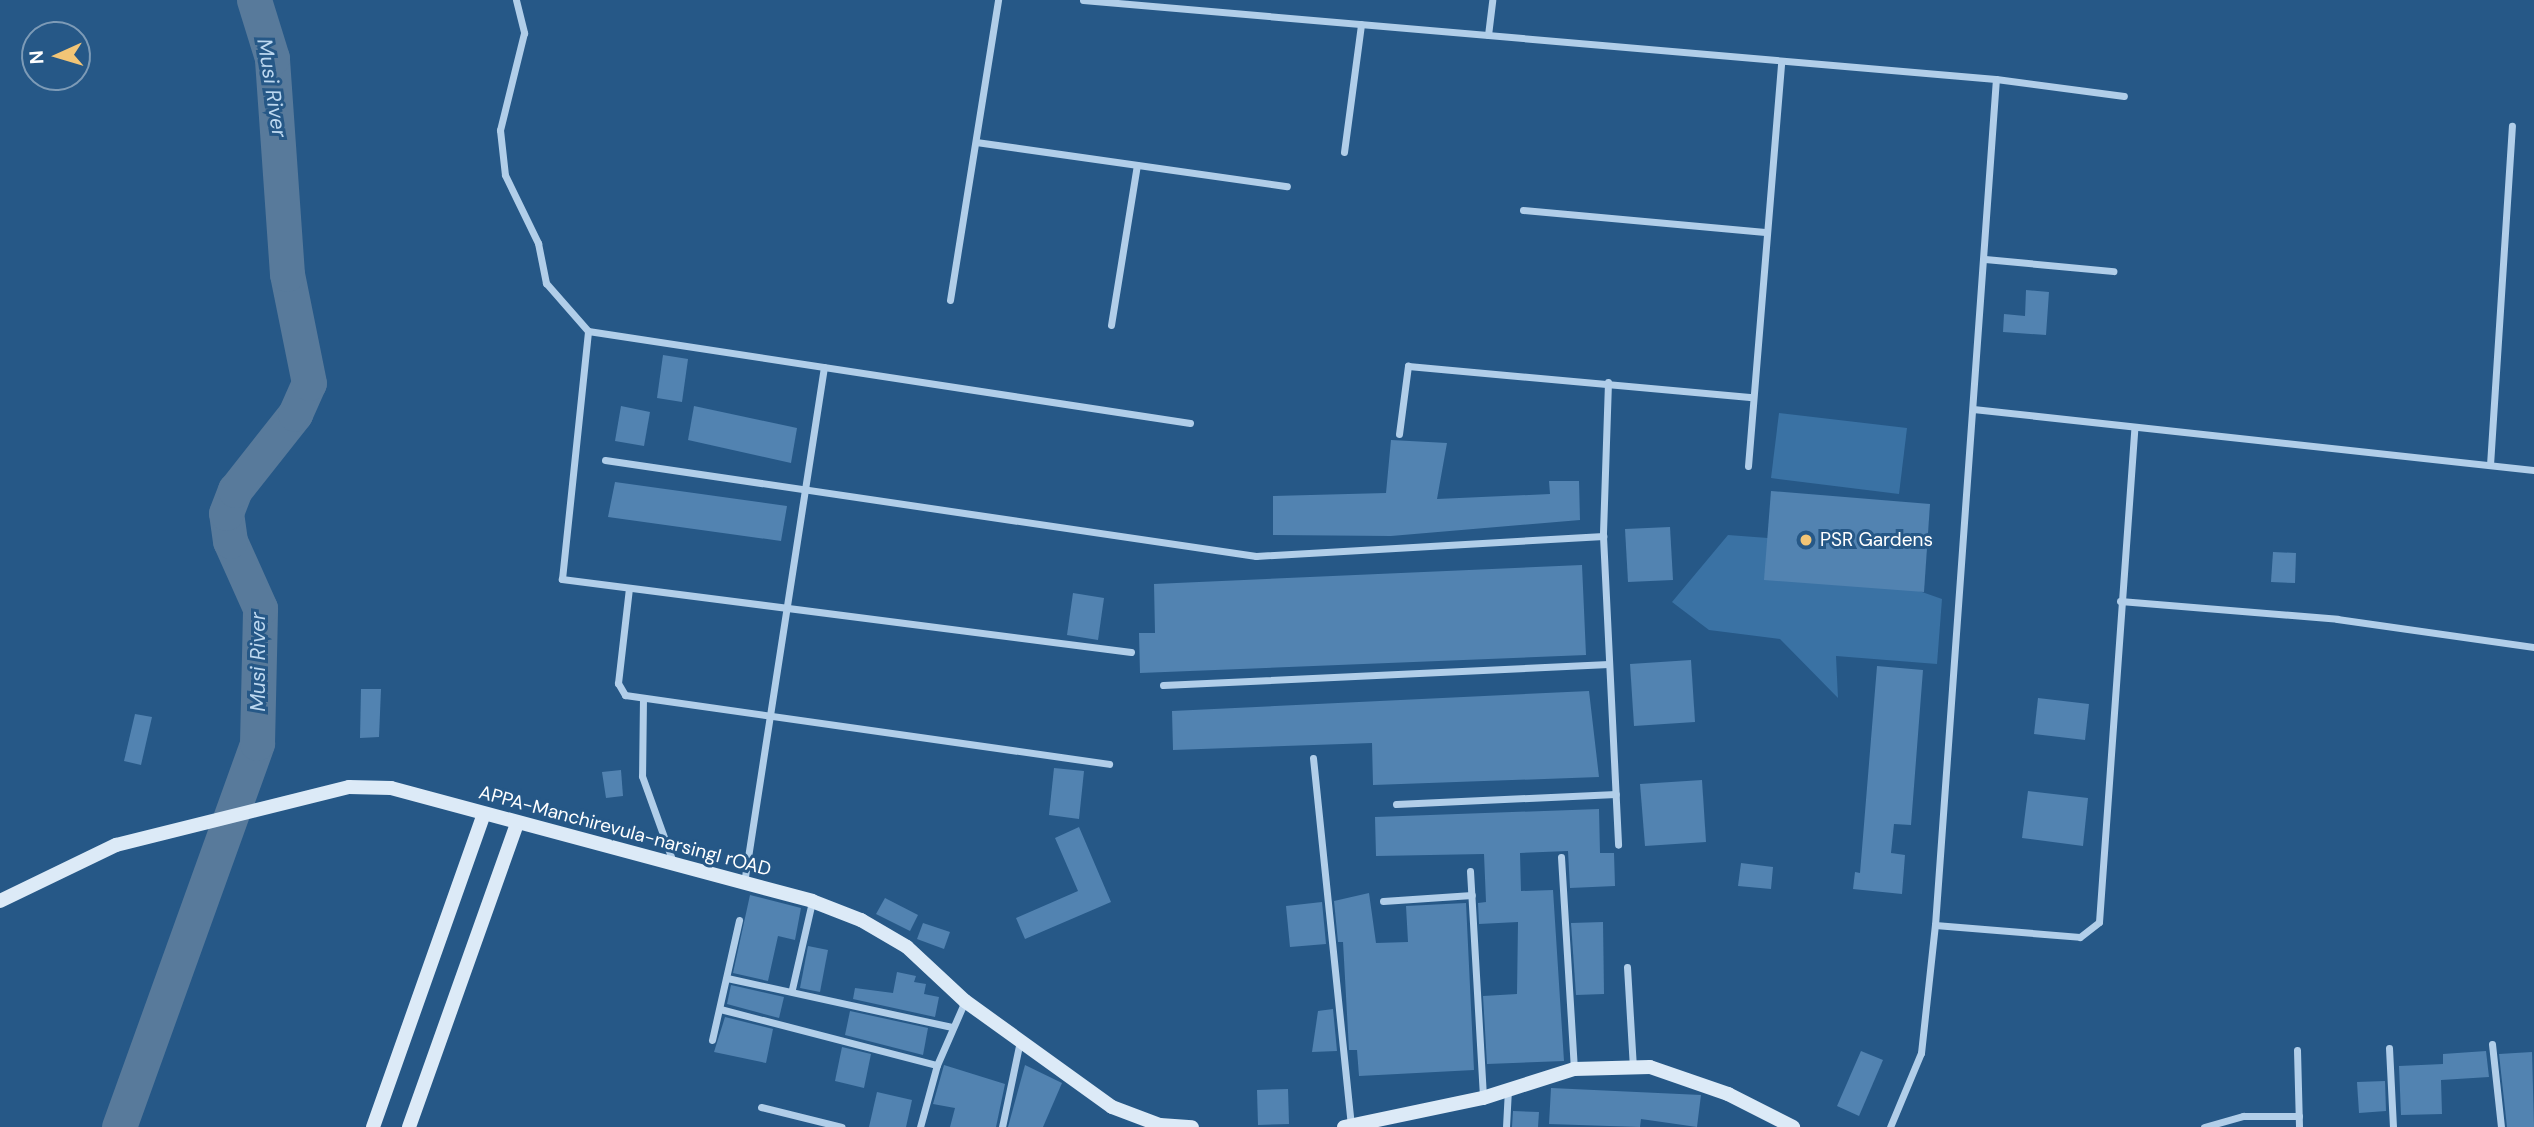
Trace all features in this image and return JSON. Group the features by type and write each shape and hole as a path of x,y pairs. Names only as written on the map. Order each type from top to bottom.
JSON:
{"street":[{"path":"516,0 524,33 500,130 505,175 538,243 546,283 588,331 1191,423"},
{"path":"950,300 998,0"},
{"path":"1083,0 1174,4 1361,24 1996,79 2124,96"},
{"path":"1488,35 1492,0"},
{"path":"1344,152 1361,24"},
{"path":"1748,466 1750,397 1781,61"},
{"path":"1890,1127 1921,1053 1935,925 1996,79"},
{"path":"2490,465 2512,125"},
{"path":"976,142 1287,186"},
{"path":"1111,325 1137,165"},
{"path":"1523,210 1765,232"},
{"path":"1985,259 2113,271"},
{"path":"588,331 562,579 1131,652"},
{"path":"1399,434 1408,366 1608,382 1750,397"},
{"path":"744,883 767,716 824,367"},
{"path":"1608,382 1602,536 1618,845"},
{"path":"1973,409 2134,429 2534,470"},
{"path":"1935,925 2080,937 2094,931 2103,908 2120,601 2134,429"},
{"path":"605,460 802,494 1256,556 1602,536"},
{"path":"629,588 618,683 625,695 1109,764"},
{"path":"2120,601 2337,619 2534,647"},
{"path":"1163,685 1609,664"},
{"path":"643,698 642,776 674,866"},
{"path":"1313,758 1347,1126 1483,1098 1574,1069 1633,1067 1728,1094 1788,1126"},
{"name":"APPA-Manchirevula-narsingI rOAD","path":"0,901 116,845 349,787 391,788 517,824 813,901 882,930 965,1001 1112,1107 1160,1126 1192,1127"},
{"path":"1396,804 1616,794"},
{"path":"373,1127 484,814"},
{"path":"409,1127 517,824"},
{"path":"1561,858 1574,1069"},
{"path":"1470,870 1483,1098"},
{"path":"1383,901 1472,895"},
{"path":"792,989 813,901"},
{"path":"712,1040 739,920"},
{"path":"1627,967 1633,1067"},
{"path":"727,978 792,989 951,1027"},
{"path":"920,1127 937,1065 951,1027 965,1001"},
{"path":"720,1009 937,1065"},
{"path":"1002,1127 1021,1040"},
{"path":"2492,1044 2501,1127"},
{"path":"2389,1048 2393,1127"},
{"path":"2297,1051 2299,1127"},
{"path":"1506,1127 1508,1090"},
{"path":"761,1107 842,1127"},
{"path":"2204,1127 2243,1116 2299,1116"}],"shaded area":[{"path":"1779,413 1907,428 1899,494 1771,478"},
{"path":"1728,535 1768,538 1942,599 1937,664 1836,656 1838,698 1780,639 1709,630 1672,602"}],"building":[{"path":"2026,290 2049,292 2046,335 2003,332 2004,314 2025,316"},
{"path":"663,355 688,359 682,402 657,398"},
{"path":"621,406 650,412 644,446 615,441"},
{"path":"694,406 797,428 791,463 688,440"},
{"path":"1391,440 1447,443 1437,499 1550,494 1549,481 1579,481 1580,520 1391,536 1273,535 1273,496 1386,493"},
{"path":"615,482 787,506 781,541 608,517"},
{"path":"1771,491 1930,504 1924,592 1764,580"},
{"path":"1670,527 1673,580 1628,582 1625,529"},
{"path":"2273,552 2296,553 2295,583 2271,582"},
{"path":"1582,565 1586,655 1140,673 1139,633 1155,633 1154,584"},
{"path":"1073,593 1104,598 1098,640 1067,635"},
{"path":"1691,660 1695,722 1634,726 1630,664"},
{"path":"1877,666 1923,670 1911,825 1894,824 1891,853 1905,855 1902,894 1853,889 1855,872 1860,873"},
{"path":"361,689 381,689 379,737 360,738"},
{"path":"1589,691 1599,777 1373,785 1372,743 1173,750 1172,711"},
{"path":"2038,698 2089,704 2085,740 2034,734"},
{"path":"135,714 152,717 141,765 124,761"},
{"path":"1054,768 1084,771 1079,819 1049,815"},
{"path":"621,770 623,796 606,798 602,772"},
{"path":"1702,780 1706,842 1645,846 1640,784"},
{"path":"2028,791 2088,798 2083,846 2022,838"},
{"path":"1599,809 1600,853 1614,853 1615,886 1570,888 1568,851 1520,853 1521,891 1553,890 1564,1061 1487,1064 1483,996 1517,994 1518,922 1479,924 1478,903 1486,902 1484,854 1376,856 1375,817"},
{"path":"1079,827 1111,902 1025,939 1016,918 1078,891 1055,838"},
{"path":"1741,863 1773,867 1771,889 1738,886"},
{"path":"1369,893 1376,943 1408,942 1406,906 1466,903 1474,1070 1359,1076 1357,1050 1349,1050 1343,942 1338,942 1334,901"},
{"path":"750,895 801,908 795,940 778,936 768,981 733,973"},
{"path":"885,898 918,915 910,931 876,914"},
{"path":"1322,902 1326,944 1290,947 1286,906"},
{"path":"1603,922 1604,994 1576,995 1571,923"},
{"path":"923,923 950,932 944,949 917,939"},
{"path":"808,946 828,950 820,992 800,988"},
{"path":"897,972 916,976 914,982 926,984 924,994 939,997 935,1017 853,999 855,988 893,993"},
{"path":"731,985 784,997 779,1018 727,1004"},
{"path":"1333,1009 1337,1051 1312,1052 1318,1011"},
{"path":"850,1011 928,1028 923,1055 845,1035"},
{"path":"725,1017 773,1029 766,1063 714,1052"},
{"path":"842,1047 871,1054 864,1088 835,1081"},
{"path":"1861,1051 1883,1060 1859,1116 1837,1106"},
{"path":"2486,1051 2489,1077 2441,1080 2442,1114 2401,1115 2399,1066 2443,1064 2443,1054"},
{"path":"2532,1052 2534,1127 2507,1127 2499,1054"},
{"path":"944,1065 1005,1084 996,1127 950,1127 955,1108 933,1104"},
{"path":"1025,1065 1062,1083 1043,1127 1008,1127"},
{"path":"2385,1081 2386,1111 2359,1113 2357,1082"},
{"path":"1551,1088 1701,1095 1697,1127 1641,1119 1640,1127 1549,1124"},
{"path":"1288,1089 1289,1124 1258,1125 1257,1090"},
{"path":"877,1092 912,1100 906,1127 869,1127"},
{"path":"1513,1111 1539,1112 1538,1127 1512,1127"}],"waterway":[{"name":"Musi River","path":"119,1127 257,743 260,608 230,541 226,513 235,490 295,414 309,383 287,274 272,58 254,0"}],"place":[{"name":"PSR Gardens","path":"1806,540"}]}
